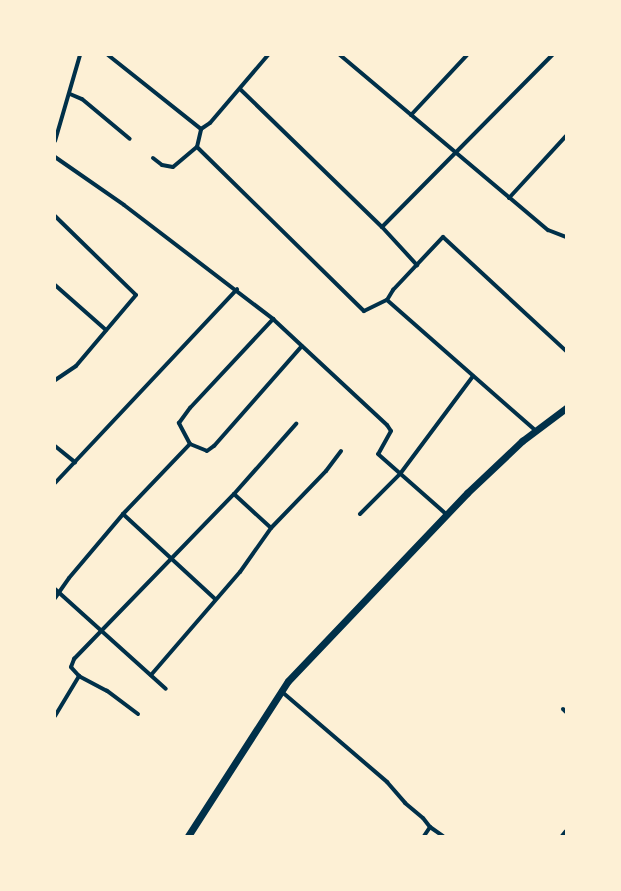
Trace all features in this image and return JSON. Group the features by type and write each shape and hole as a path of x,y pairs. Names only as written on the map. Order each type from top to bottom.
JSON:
{"street":[{"path":"55,141 60,117 70,94 80,55"},
{"path":"108,55 201,129"},
{"path":"153,158 162,166 172,167 197,147 201,129 210,123 268,55"},
{"path":"340,55 455,154 548,230 566,237"},
{"path":"411,115 467,55"},
{"path":"382,227 552,55"},
{"path":"240,89 382,227 417,265"},
{"path":"70,94 82,100 130,139"},
{"path":"55,116 60,117"},
{"path":"509,198 566,136"},
{"path":"197,147 364,311 387,300 393,290 443,237 566,351"},
{"path":"55,157 237,289 273,319 387,425 391,432 378,454 446,514"},
{"path":"55,216 136,295 76,366 55,380"},
{"path":"55,285 106,330"},
{"path":"55,483 237,289"},
{"path":"387,300 535,430"},
{"path":"273,319 190,408 179,423 190,444 207,451 214,446 302,346"},
{"path":"360,514 400,474 473,376"},
{"path":"188,836 281,692 362,601 446,514 522,440 566,408"},
{"path":"138,714 107,692 79,676 71,667 74,659 103,632 234,494 296,424"},
{"path":"55,598 124,514 190,444"},
{"path":"55,446 75,462"},
{"path":"151,675 215,599 240,572 271,528 326,471 341,451"},
{"path":"234,494 271,528"},
{"path":"124,514 215,599"},
{"path":"55,589 166,689"},
{"path":"55,716 79,676"},
{"path":"281,692 387,782 405,802 424,818 430,827 443,836"},
{"path":"424,836 430,827"},
{"path":"562,836 566,832"}]}
